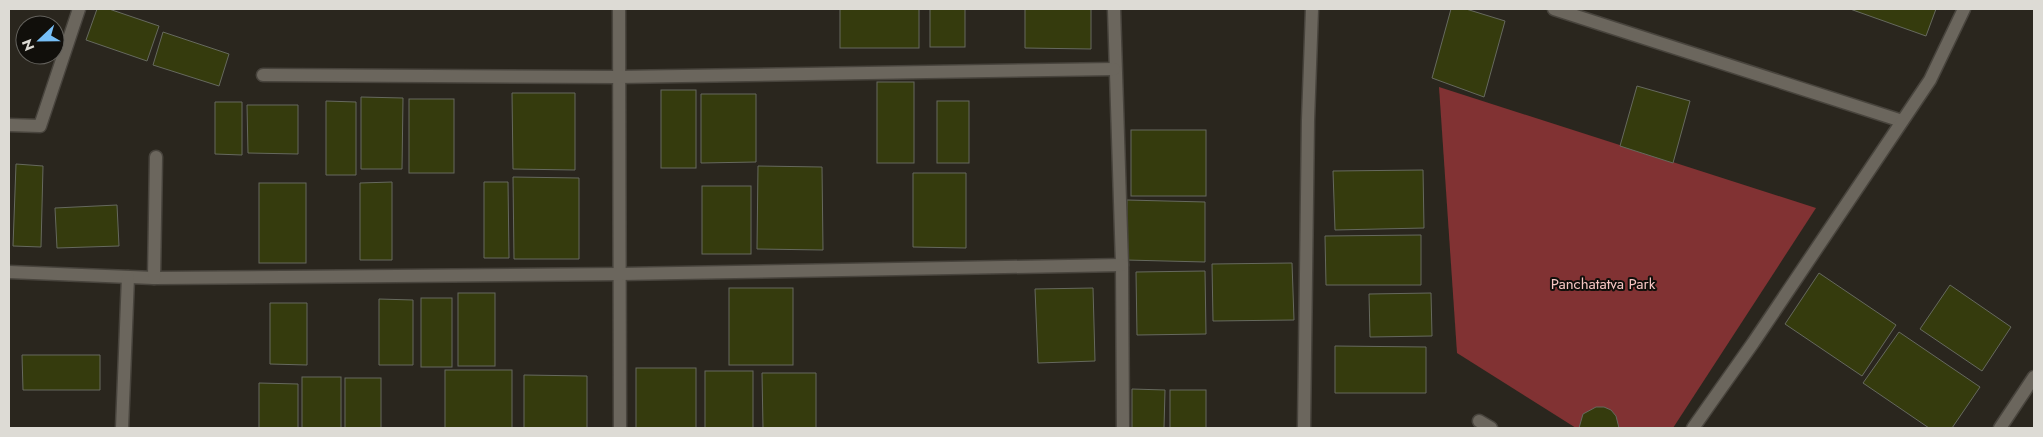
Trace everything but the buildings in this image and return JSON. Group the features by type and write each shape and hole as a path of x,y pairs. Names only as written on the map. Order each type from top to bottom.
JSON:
{"street":[{"path":"9,126 40,126 79,9"},
{"path":"619,9 620,428"},
{"path":"1114,9 1114,68 1122,265 1123,428"},
{"path":"1304,428 1308,120 1312,9"},
{"path":"1554,9 1902,121"},
{"path":"1693,428 1753,343 1930,80 1964,9"},
{"path":"264,76 618,77 1114,68"},
{"path":"154,278 156,157"},
{"path":"9,272 154,278 621,274 1122,265"},
{"path":"122,428 128,277"},
{"path":"2000,428 2032,385"},
{"path":"1479,421 1491,428"}],"green space":[{"name":"Panchatatva Park","path":"1439,87 1816,208 1673,428 1576,428 1457,353"}]}
